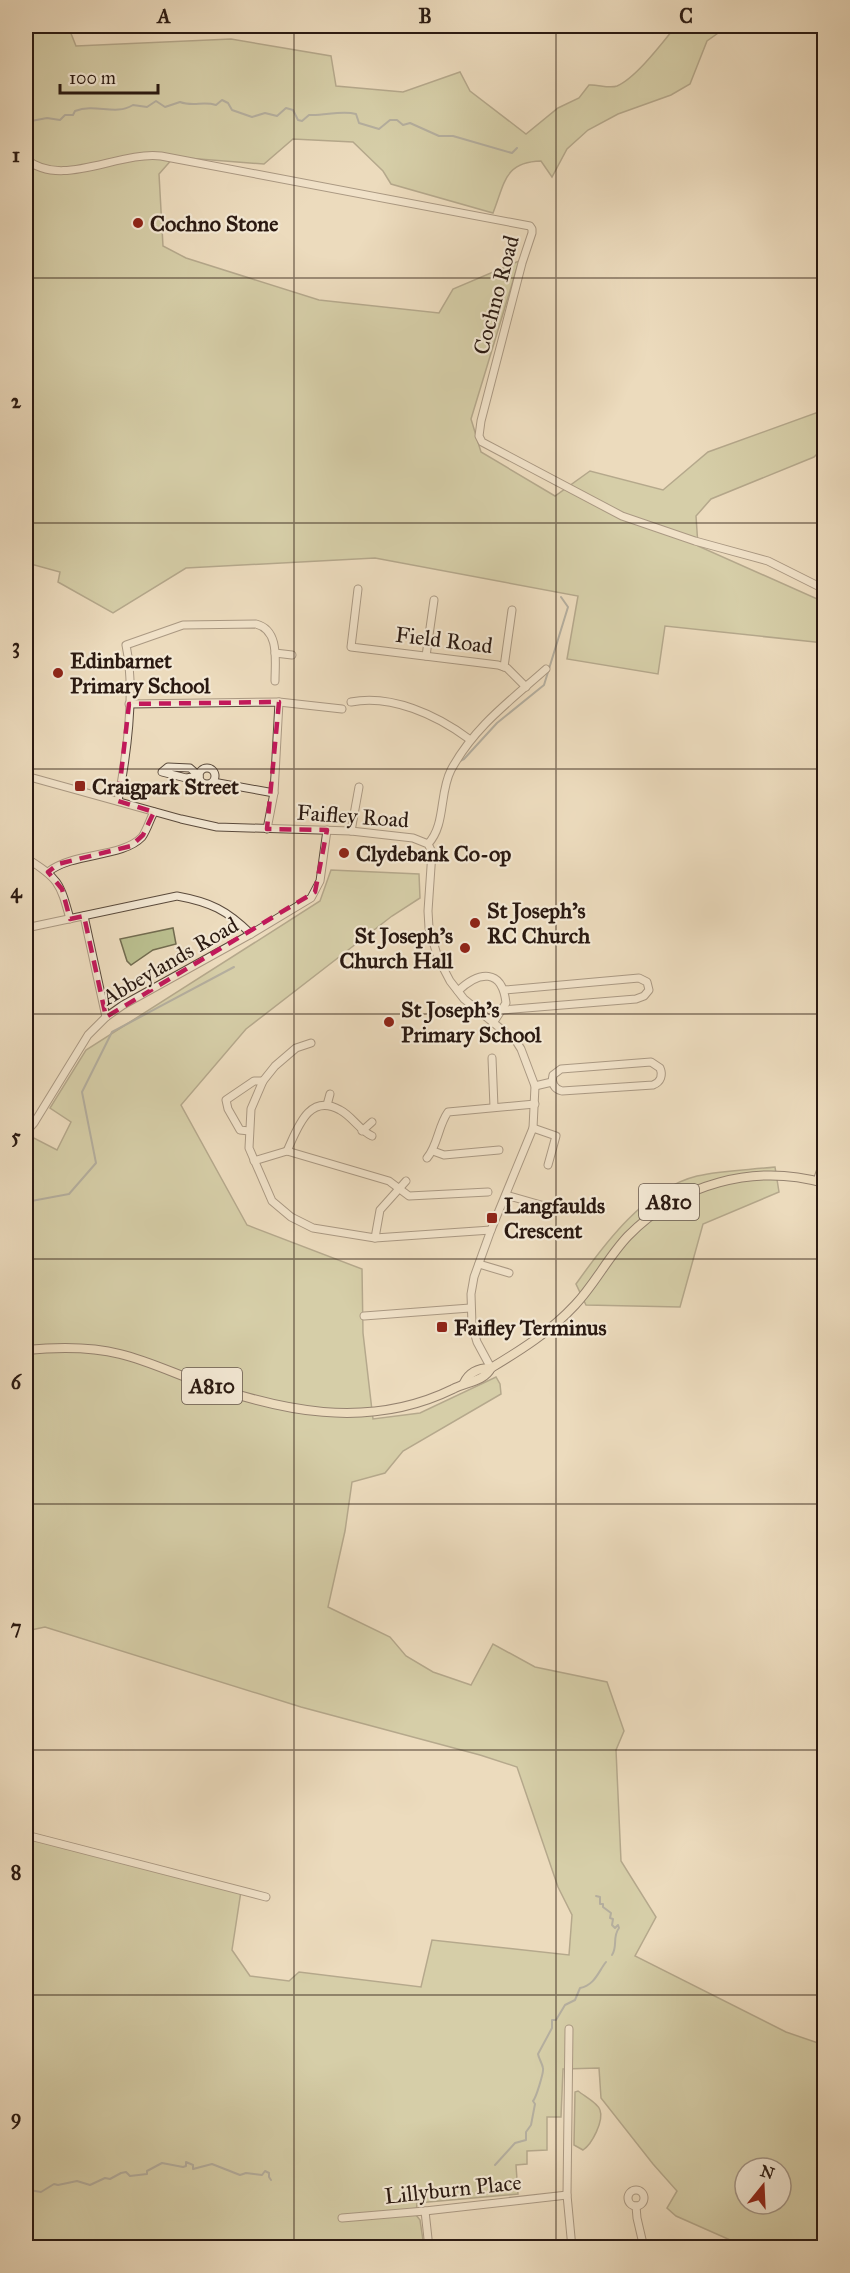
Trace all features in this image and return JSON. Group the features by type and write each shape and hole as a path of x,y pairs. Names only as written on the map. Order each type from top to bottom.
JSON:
{"main road":[{"name":"A810","path":"464,1383 467,1376 478,1370 491,1368 526,1346 560,1320 589,1288 626,1238 662,1206 711,1184 743,1177 772,1175 821,1182"},
{"name":"A810","path":"26,1350 71,1347 119,1354 241,1395 299,1409 333,1414 400,1408 472,1382 488,1373 491,1368"}],"street":[{"name":"Cochno Road","path":"26,159 41,168 57,171 146,154 530,226 532,233 481,421 479,436 482,442 622,516 695,541 768,561 825,590"},
{"name":"Field Road","path":"358,589 351,646 504,667 526,687"},
{"path":"426,656 434,600"},
{"path":"504,667 512,610"},
{"path":"118,801 128,745 129,704 126,645 183,625 251,623 261,625 271,632 275,653 275,681"},
{"path":"275,653 292,655"},
{"path":"428,844 437,828 446,779 470,739 493,713 546,669"},
{"path":"351,702 374,700 414,709 455,728 470,739"},
{"path":"129,704 279,702 342,709"},
{"path":"267,829 274,793 279,702"},
{"path":"213,782 216,774 210,768 202,769 199,776 203,783 213,782 274,793"},
{"name":"Faifley Road","path":"26,777 154,812 217,826 351,831 413,838 428,844 433,861 428,900 429,928 438,958 458,991 474,1008 509,1035 521,1048 535,1086 536,1104 533,1128 474,1276 470,1308 472,1325 491,1368"},
{"path":"351,831 359,787"},
{"path":"48,872 58,864 131,846 143,835 154,812"},
{"name":"Abbeylands Road","path":"26,1132 34,1123 88,1035 106,1017 123,1005 304,903 315,892 320,881 327,830"},
{"path":"26,858 48,872 62,889 70,919"},
{"path":"26,928 177,896 201,900 219,908 233,916 251,934"},
{"path":"84,916 106,1017"},
{"path":"458,991 471,979 481,976 495,979 504,990 506,1003 493,1023"},
{"path":"503,1010 636,999 644,996 649,990 648,982 639,978 504,990"},
{"path":"311,1043 292,1052 275,1066 263,1081 251,1109 249,1148 272,1201 291,1217 313,1228 375,1238 491,1230"},
{"path":"492,1058 494,1107"},
{"path":"651,1062 660,1068 662,1075 653,1085 566,1091 556,1088 552,1082 553,1075 561,1069 651,1062"},
{"path":"249,1131 240,1130 228,1109 226,1100 254,1081 263,1081"},
{"path":"535,1086 552,1082"},
{"path":"327,1105 330,1094"},
{"path":"427,1158 433,1151 443,1119 448,1112 536,1104"},
{"path":"287,1151 303,1116 313,1108 327,1105 341,1110 362,1131 372,1136"},
{"path":"362,1131 372,1122"},
{"path":"533,1128 556,1136 548,1165"},
{"path":"433,1151 444,1155 499,1150"},
{"path":"254,1161 287,1151 389,1180 409,1196 414,1197 488,1192"},
{"path":"821,1182 825,1160"},
{"path":"375,1238 380,1210 406,1181"},
{"path":"506,1195 548,1207"},
{"path":"479,1264 509,1273"},
{"path":"364,1316 470,1308"},
{"path":"478,1370 483,1354"},
{"path":"26,1835 266,1897"},
{"path":"569,2029 567,2195 572,2247"},
{"name":"Lillyburn Place","path":"342,2218 567,2195"},
{"path":"636,2206 645,2247 670,2247"},
{"path":"425,2211 429,2247"}],"highlighted area":[{"path":"279,702 267,829 327,830 315,892 106,1017 84,916 70,919 62,889 48,872 58,864 131,846 143,835 154,812 118,801 129,704"}],"green space":[{"path":"26,26 68,26 76,46 231,39 331,56 336,86 403,92 460,72 470,91 526,134 558,108 579,98 589,85 614,87 624,82 649,59 676,26 728,26 707,41 690,84 671,95 618,114 588,130 567,149 552,177 541,161 520,165 508,176 493,213 391,184 383,171 353,142 293,139 264,164 174,157 159,174 163,246 186,258 319,300 439,313 453,289 519,261 471,419 481,452 555,496 590,471 663,490 708,452 824,410 824,447 814,457 711,499 696,516 698,546 824,602 824,643 665,626 658,674 567,659 578,596 375,558 186,568 113,613 58,582 60,572 27,563 30,552 26,550"},
{"path":"331,870 419,874 420,898 392,916 246,1029 181,1105 247,1225 362,1269 363,1333 373,1419 420,1413 496,1377 500,1384 501,1394 403,1451 385,1473 352,1482 345,1531 328,1607 390,1637 406,1656 433,1672 471,1685 493,1644 535,1667 607,1682 624,1731 616,1750 621,1861 656,1917 635,1956 786,2032 824,2045 824,2247 746,2247 676,2216 667,2208 677,2191 601,2098 599,2068 563,2069 561,2117 547,2117 547,2150 527,2151 527,2164 516,2165 518,2194 417,2203 416,2215 420,2220 424,2247 26,2247 26,1835 241,1891 232,1950 250,1976 289,1981 299,1972 421,1987 432,1940 569,1955 572,1915 558,1887 517,1767 301,1707 45,1627 26,1631 26,1154 32,1137 57,1150 71,1122 50,1108 86,1050 320,901"},
{"path":"173,928 176,944 153,950 131,965 127,961 120,939"},
{"path":"775,1167 779,1192 703,1224 680,1307 586,1305 576,1284 613,1235 660,1193 697,1176"},
{"path":"578,2091 597,2105 601,2115 596,2132 583,2150 574,2145 575,2092"}],"waterway":[{"path":"26,122 47,118 60,120 65,115 73,115 75,111 90,108 112,110 133,105 147,107 156,101 165,107 180,102 216,105 222,100 228,103 232,110 252,117 265,113 277,116 286,108 293,110 298,120 302,121 309,115 350,113 356,114 359,123 379,129 390,120 397,120 403,125 410,123 439,136 453,136 512,153 517,148"},
{"path":"460,761 497,723 544,685 568,607 561,597"},
{"path":"26,1202 69,1194 96,1163 82,1092 112,1032 234,967"},
{"path":"596,1896 600,1897 600,1904 603,1904 603,1907 611,1913 612,1925 615,1928 618,1925 619,1928 612,1955"},
{"path":"495,2165 515,2143 526,2140 526,2132 531,2125 535,2104 533,2101 543,2070 538,2054 552,2028 552,2020 556,2020 565,2005 575,2000 580,1988 593,1981 606,1962"},
{"path":"26,2193 29,2190 41,2192 54,2184 77,2181 90,2185 126,2172 130,2176 147,2174 147,2171 162,2163 183,2167 186,2166 186,2162 193,2165 193,2169 212,2164 240,2175 246,2173 262,2175 265,2171 269,2173 271,2180"}],"place":[{"name":"Cochno Stone","path":"138,223"},
{"name":"Edinbarnet Primary School","path":"58,673"},
{"name":"Craigpark Street","path":"80,786"},
{"name":"Clydebank Co-op","path":"344,853"},
{"name":"St Joseph's RC Church","path":"475,923"},
{"name":"St Joseph's Church Hall","path":"465,948"},
{"name":"St Joseph's Primary School","path":"389,1022"},
{"name":"Langfaulds Crescent","path":"492,1218"},
{"name":"Faifley Terminus","path":"442,1327"}]}
